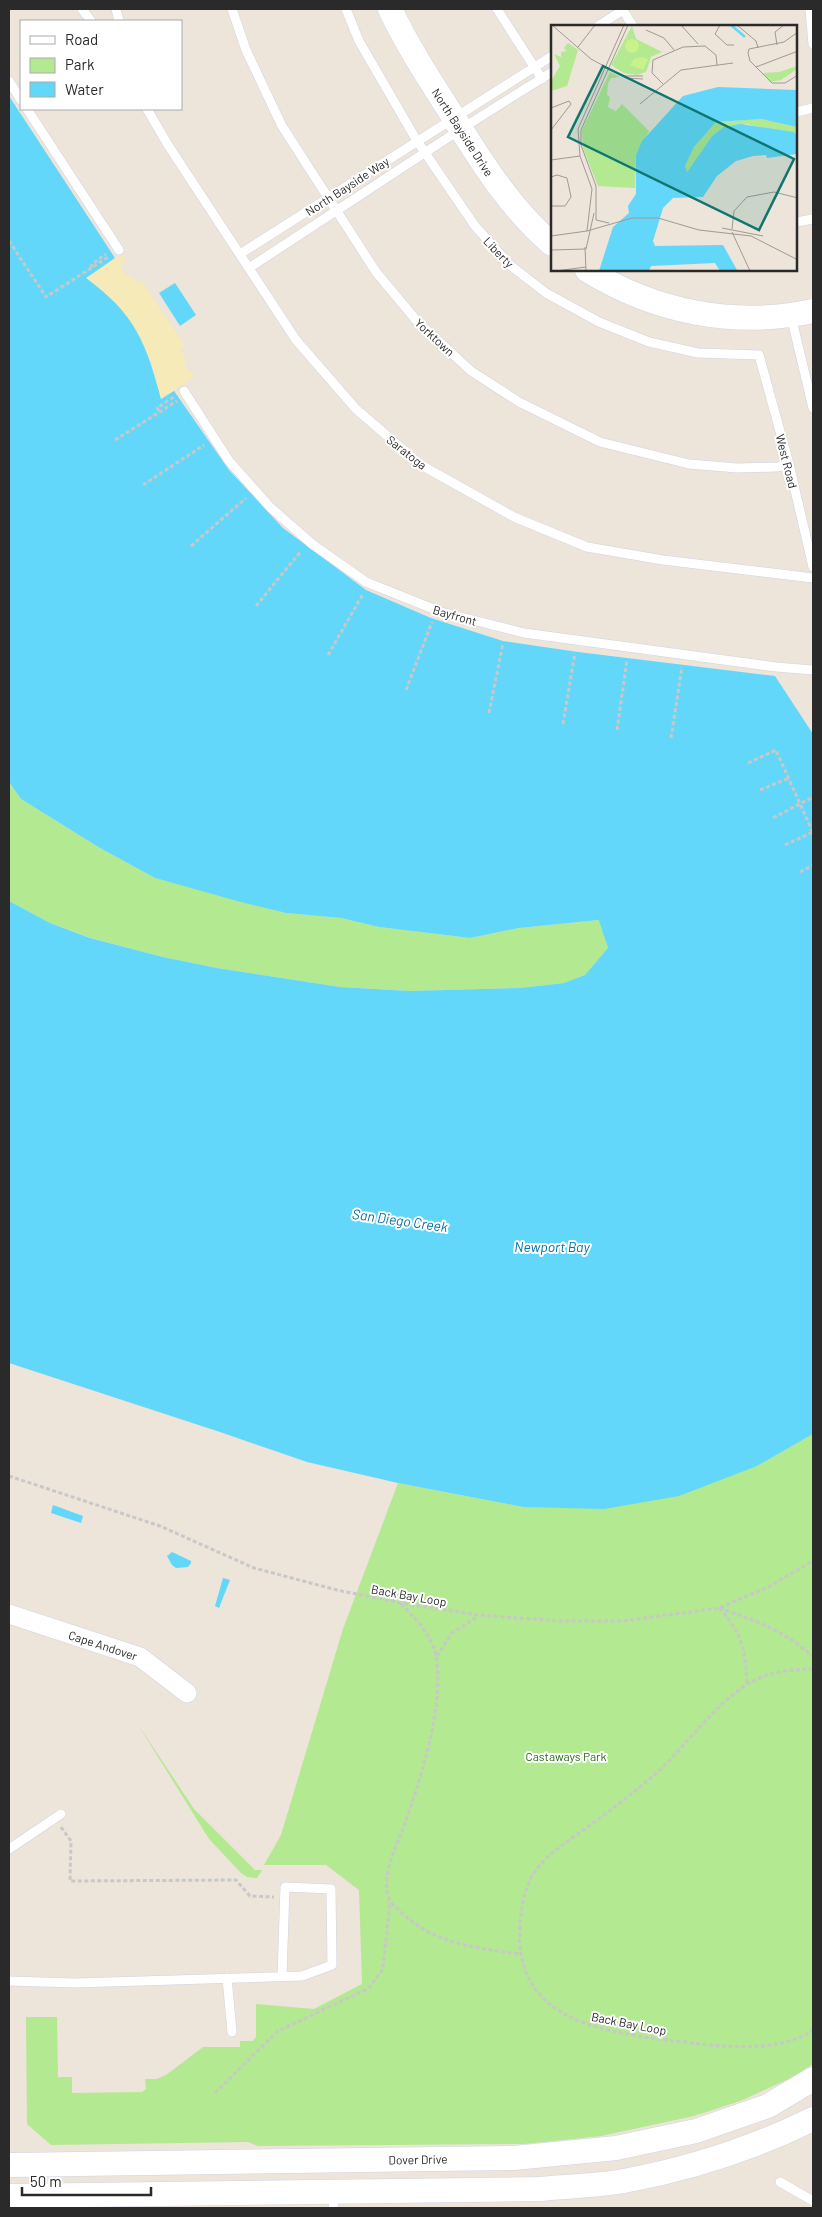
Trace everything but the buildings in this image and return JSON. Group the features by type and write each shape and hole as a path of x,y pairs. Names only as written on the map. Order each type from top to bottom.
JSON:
{"street":[{"name":"North Bayside Drive","path":"390,9 402,35 494,180 535,229 551,243"},
{"path":"589,271 614,287 664,307 715,317 757,318 802,313"},
{"name":"Cape Andover","path":"9,1614 140,1657 187,1693"},
{"name":"Dover Drive","path":"9,2165 514,2158 616,2148 696,2131 768,2106 813,2079"},
{"path":"9,2196 334,2200 540,2188 623,2181 703,2162 778,2136 813,2119"}],"lane":[{"path":"82,9 90,20"},
{"name":"Yorktown","path":"232,9 246,50 282,126 376,272 416,320 470,371 519,402 600,442 689,464 737,468 778,467 789,464"},
{"name":"Liberty","path":"346,9 359,41 417,141 475,226 510,265 546,293 599,322 649,342 698,353 759,355"},
{"path":"497,9 542,79"},
{"path":"810,9 813,44"},
{"path":"600,25 622,10 630,25"},
{"path":"457,124 551,57"},
{"path":"457,124 551,73"},
{"path":"9,81 20,98"},
{"path":"797,112 813,108"},
{"path":"28,110 119,250"},
{"name":"Saratoga","path":"149,110 168,145 296,340 356,409 421,465 514,517 587,547 663,560 813,578"},
{"name":"North Bayside Way","path":"240,254 417,141 457,124"},
{"name":"North Bayside Way","path":"249,268 426,152 457,124"},
{"path":"797,222 813,219"},
{"path":"802,313 813,408"},
{"name":"West Road","path":"759,355 789,464 813,566"},
{"name":"Bayfront","path":"184,390 229,461 270,507 312,544 366,582 441,612 524,633 776,667 813,670"},
{"path":"9,1849 58,1816"},
{"path":"9,1982 75,1983 282,1977 302,1976 332,1965 331,1889 285,1887 282,1977"},
{"path":"227,1978 232,2032"},
{"path":"780,2182 813,2201"}],"path":[{"path":"9,241 46,297 119,250"},
{"path":"158,411 157,408 184,390"},
{"path":"115,440 177,400 182,408"},
{"path":"200,437 210,451"},
{"path":"143,485 205,445"},
{"path":"241,491 252,503"},
{"path":"191,546 247,497"},
{"path":"256,606 303,549 296,543"},
{"path":"328,654 365,591"},
{"path":"424,618 440,624"},
{"path":"406,690 432,621"},
{"path":"494,640 512,644"},
{"path":"489,713 503,642"},
{"path":"566,651 584,654"},
{"path":"564,724 575,653"},
{"path":"618,658 636,661"},
{"path":"617,730 627,660"},
{"path":"672,665 689,668"},
{"path":"671,738 682,666"},
{"path":"748,763 776,750 789,778 813,832 785,846"},
{"path":"760,790 789,778"},
{"path":"773,818 801,805 813,797"},
{"path":"800,872 813,865"},
{"name":"Back Bay Loop","path":"9,1476 160,1526 254,1568 337,1590 401,1604 479,1615 560,1621 622,1621 719,1608 768,1587 813,1561"},
{"path":"215,2093 278,2031 369,1988 383,1969 390,1901 386,1885 391,1859 410,1810 429,1741 439,1685 436,1656 426,1632 401,1604"},
{"path":"719,1608 780,1632 802,1646 813,1657"},
{"path":"719,1608 734,1625 744,1650 747,1684"},
{"path":"436,1656 452,1633 479,1615"},
{"name":"Back Bay Loop","path":"813,1669 795,1669 769,1674 747,1684 716,1710 684,1746 627,1798 555,1851 539,1866 527,1887 519,1935 520,1954 533,1984 543,1998 574,2020 597,2028 646,2037 721,2045 781,2044 797,2039 813,2030"},
{"path":"58,1816 71,1841 70,1881 236,1880 250,1896 285,1898"},
{"path":"390,1901 411,1922 438,1937 464,1946 520,1954"}],"green space":[{"path":"9,782 21,799 100,848 155,878 286,913 341,918 379,927 470,938 519,928 600,920 608,948 585,975 564,983 520,988 410,991 340,987 217,968 163,957 91,938 50,923 9,901"},
{"name":"Castaways Park","path":"813,1434 813,2064 791,2078 740,2101 694,2116 601,2136 524,2144 258,2146 248,2142 51,2145 27,2124 26,2017 57,2017 58,2077 72,2077 72,2093 142,2092 146,2089 145,2079 157,2079 166,2075 203,2047 240,2047 240,2041 253,2041 256,2037 256,2004 314,2009 362,1984 359,1890 326,1865 264,1865 281,1835 343,1629 398,1483 523,1507 757,1466"},
{"path":"137,1723 194,1809 255,1870 262,1870 257,1878 247,1877 241,1873 209,1839"}],"sand":[{"path":"126,255 121,266 123,273 134,278 136,284 142,281 185,346 180,351 185,356 185,367 196,375 161,400 150,359 86,278 115,258"}],"water":[{"name":"Newport Bay","path":"9,96 115,258 86,278 116,304 136,331 150,361 161,399 174,391 229,470 283,528 366,590 431,618 503,641 775,676 813,734 813,1434 757,1466 679,1496 604,1509 523,1507 398,1483 307,1462 9,1363 9,901 50,923 90,938 163,957 217,968 340,987 410,991 520,988 564,983 585,975 608,948 599,920 519,928 470,938 379,927 341,918 286,913 241,902 155,878 100,848 21,799 9,782"},
{"path":"175,283 196,315 180,326 159,293"},
{"path":"53,1505 83,1516 81,1523 51,1513"},
{"path":"172,1552 191,1561 191,1563 188,1567 176,1568 167,1556"},
{"path":"223,1578 230,1580 219,1608 215,1606"}],"water label":[{"name":"San Diego Creek","path":"400,1220"}]}
